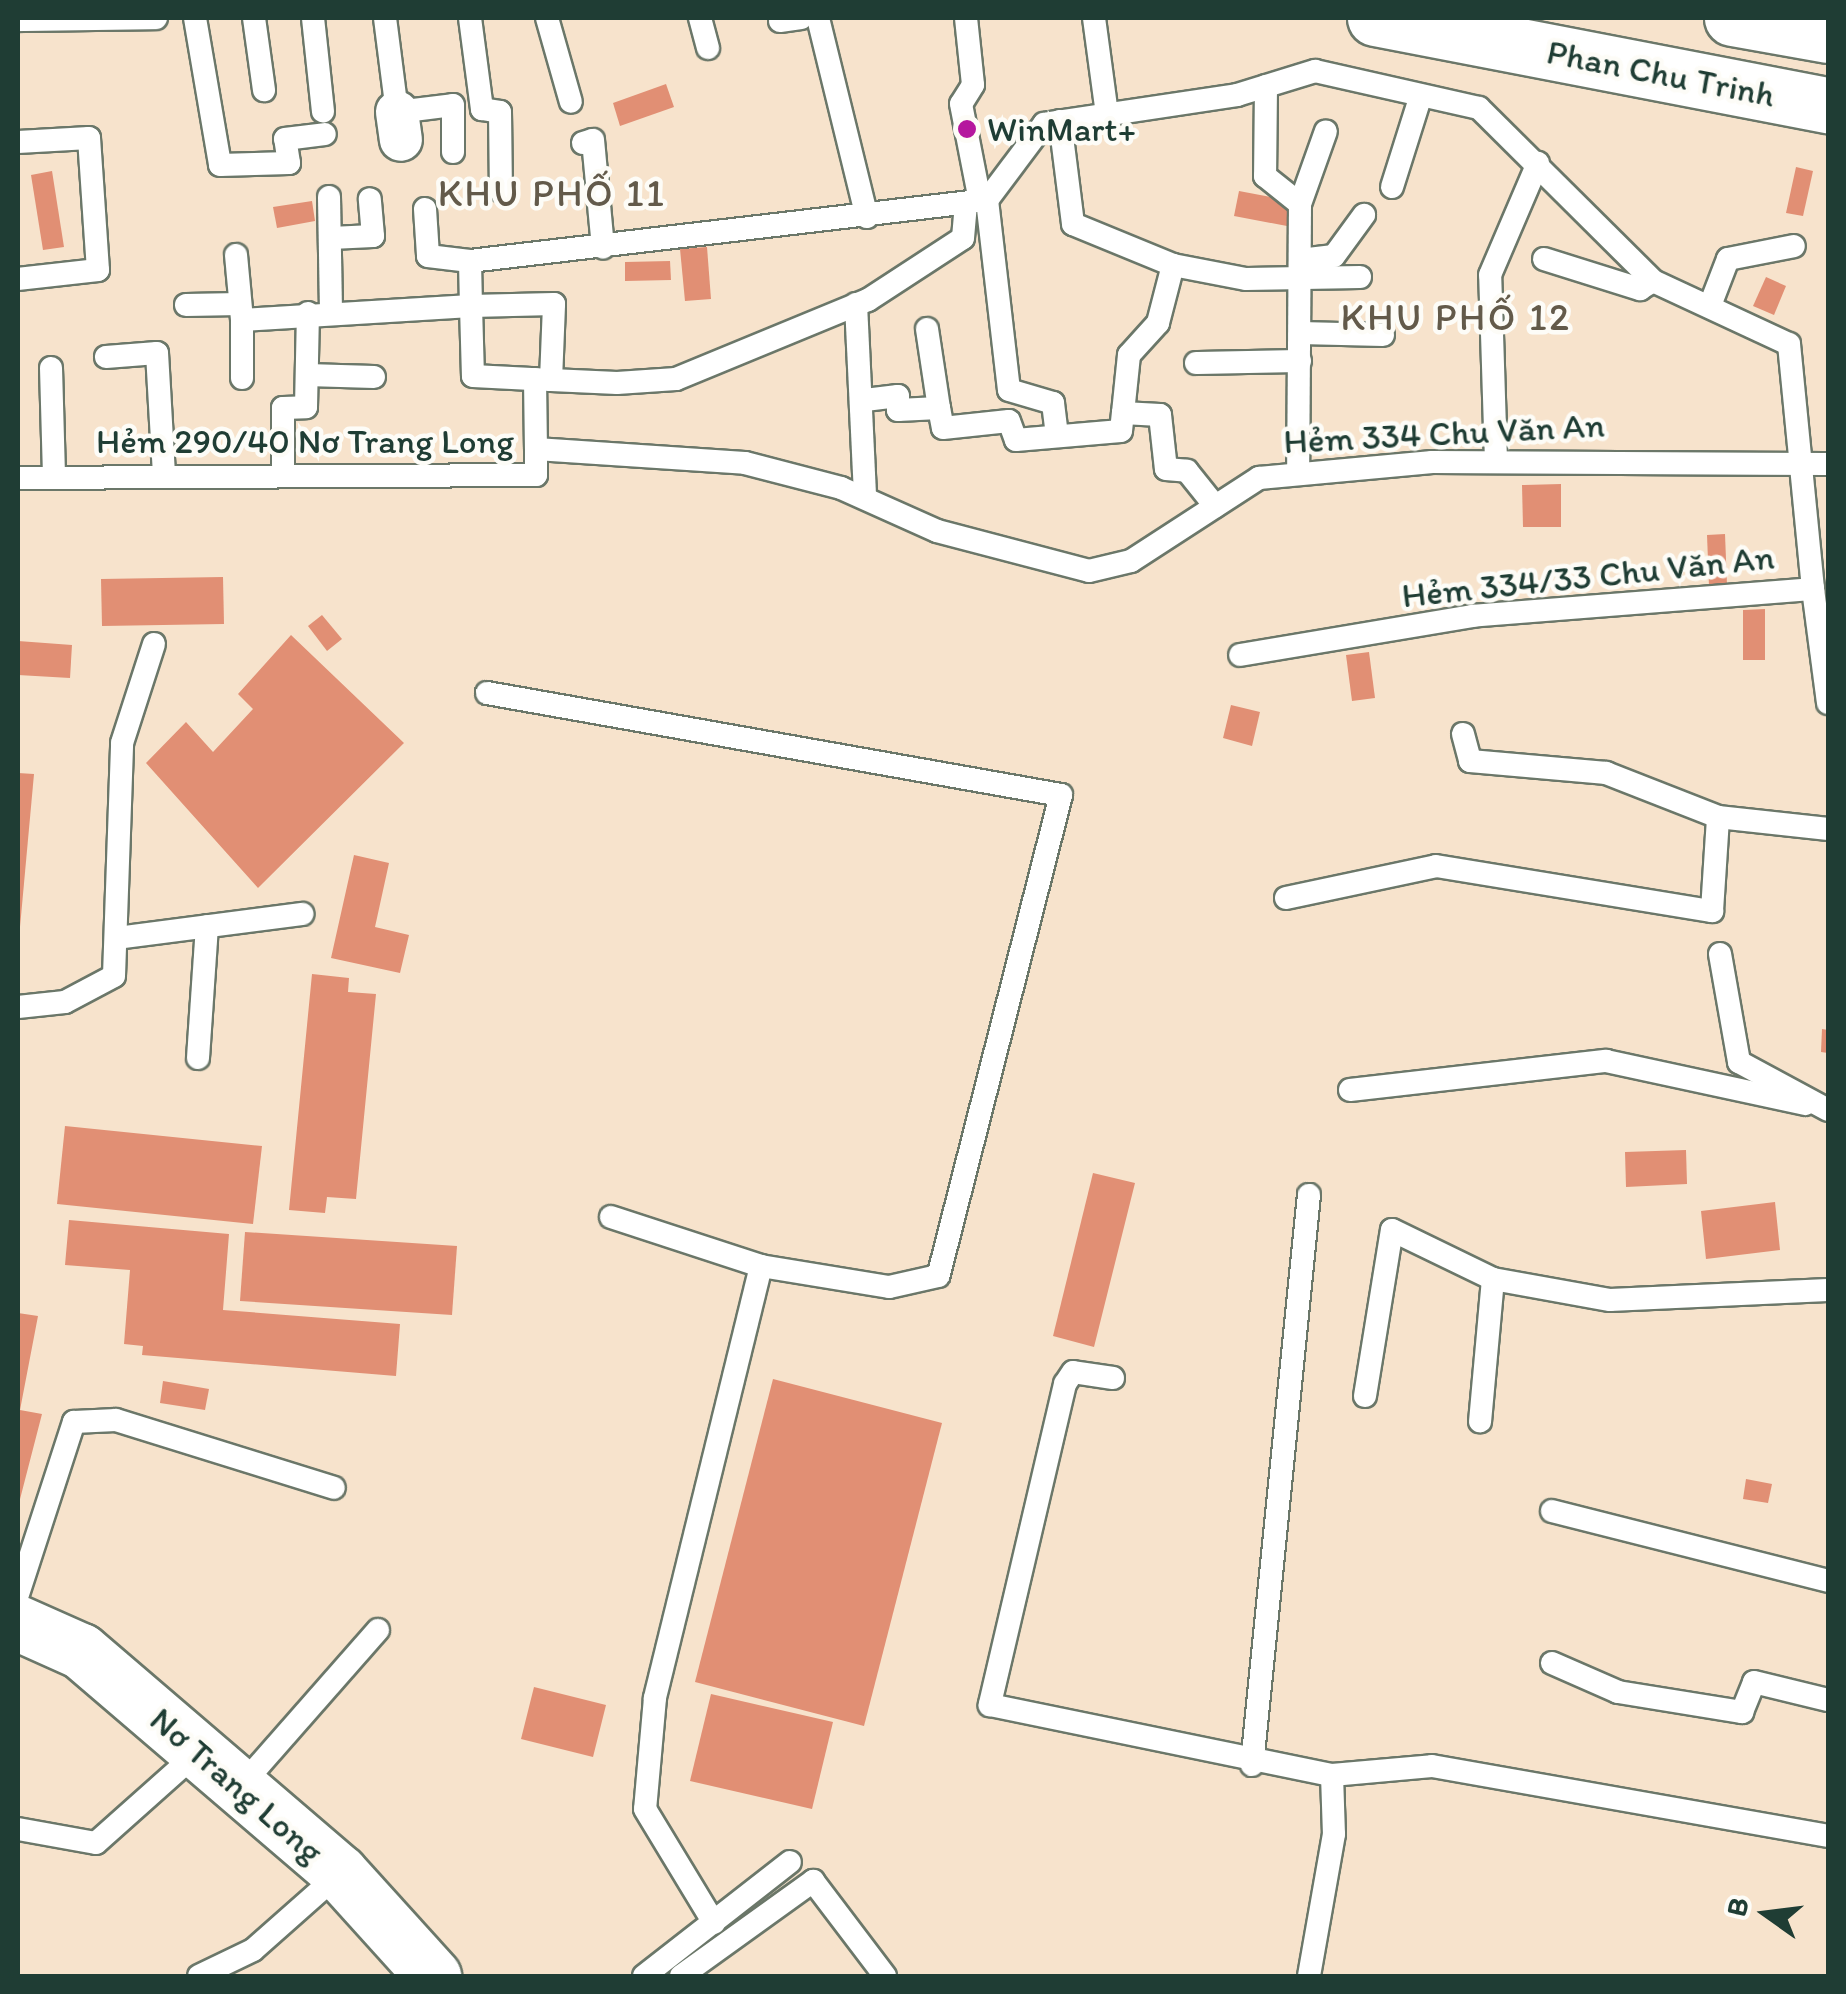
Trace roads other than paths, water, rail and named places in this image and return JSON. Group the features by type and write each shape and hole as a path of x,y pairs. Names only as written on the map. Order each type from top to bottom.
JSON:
{"street":[{"name":"Phan Chu Trinh","path":"1375,18 1828,105"},
{"name":"Phan Chu Trinh","path":"1732,18 1828,36"},
{"name":"Nơ Trang Long","path":"18,1623 81,1651 340,1873 433,1976"}],"lane":[{"path":"18,20 156,18"},
{"path":"195,18 220,165 289,163 285,140 324,123 312,18"},
{"path":"254,18 264,90"},
{"path":"385,18 399,126 453,104 453,152"},
{"path":"470,18 482,109 500,112 501,191"},
{"path":"547,18 571,102"},
{"path":"700,18 708,48"},
{"path":"818,18 866,217"},
{"path":"970,18 973,85 960,104 1009,390 1053,403 1057,436"},
{"path":"1094,18 1107,114"},
{"path":"470,261 473,376 676,379 856,304 963,238 978,201 1044,124 1266,86 1315,71 1480,108 1653,281 1711,303 1728,259 1794,246"},
{"path":"1266,86 1265,176 1300,204"},
{"path":"1392,187 1421,95"},
{"path":"1060,122 1073,224 1172,265 1360,276"},
{"path":"1298,474 1300,204 1326,132"},
{"path":"18,142 89,138 98,270 18,279"},
{"path":"583,143 593,140 603,248"},
{"path":"1496,461 1490,276 1538,162"},
{"path":"283,473 283,408 306,407 307,375 331,238 329,198"},
{"path":"331,238 373,236 370,198"},
{"path":"425,209 428,256 470,261 978,201"},
{"path":"1299,270 1334,256 1364,215"},
{"path":"236,255 242,378"},
{"path":"1544,259 1640,288 1653,281"},
{"path":"926,329 943,428 1008,421 1016,440 1121,431 1128,355 1158,323 1172,265"},
{"name":"Hẻm 334/33 Chu Văn An","path":"1240,655 1472,616 1813,589 1789,344 1711,303"},
{"path":"186,305 241,312 320,313 554,304 536,449"},
{"path":"856,304 865,400 865,498"},
{"path":"1300,333 1383,334"},
{"path":"106,357 157,354 164,475"},
{"path":"1196,363 1300,362"},
{"path":"51,368 54,477"},
{"path":"307,375 374,377"},
{"path":"865,400 898,396 898,410 939,408"},
{"path":"1123,412 1160,416 1166,469 1187,470 1214,506"},
{"name":"Hẻm 290/40 Nơ Trang Long","path":"18,478 283,473 536,475 536,449 745,463 865,498 937,531 1089,571"},
{"name":"Hẻm 334 Chu Văn An","path":"1089,571 1130,562 1259,478 1496,461 1799,458 1828,464"},
{"path":"1813,589 1828,703"},
{"path":"18,1007 90,993 114,976 122,743 154,644"},
{"path":"487,694 1060,795 938,1276 889,1287 762,1266 611,1217"},
{"path":"1464,734 1470,761 1606,774 1718,817 1828,830"},
{"path":"1286,898 1436,866 1712,910 1718,817"},
{"path":"117,938 302,914"},
{"path":"198,1058 208,926"},
{"path":"1720,954 1739,1062 1817,1107"},
{"path":"1350,1090 1606,1060 1817,1107"},
{"path":"1252,1765 1310,1195"},
{"path":"1366,1396 1392,1230 1493,1279 1610,1300 1828,1290"},
{"path":"714,1923 645,1809 656,1698 762,1266"},
{"path":"1480,1422 1493,1279"},
{"path":"1113,1378 1073,1372 1065,1384 990,1704 1252,1765 1332,1775 1432,1766 1828,1836"},
{"path":"18,1594 74,1422 116,1420 334,1488"},
{"path":"1552,1511 1828,1581"},
{"path":"240,1787 378,1630"},
{"path":"1552,1663 1618,1692 1742,1712 1754,1682 1828,1700"},
{"path":"18,1829 96,1843 198,1752"},
{"path":"1309,1976 1334,1834 1332,1775"},
{"path":"644,1976 790,1862"},
{"path":"198,1976 253,1950 340,1873"},
{"path":"681,1976 813,1881 885,1976"}],"place":[{"name":"WinMart+","path":"967,129"}],"district":[{"name":"KHU PHỐ 11","path":"552,194"},
{"name":"KHU PHỐ 12","path":"1456,318"}]}
